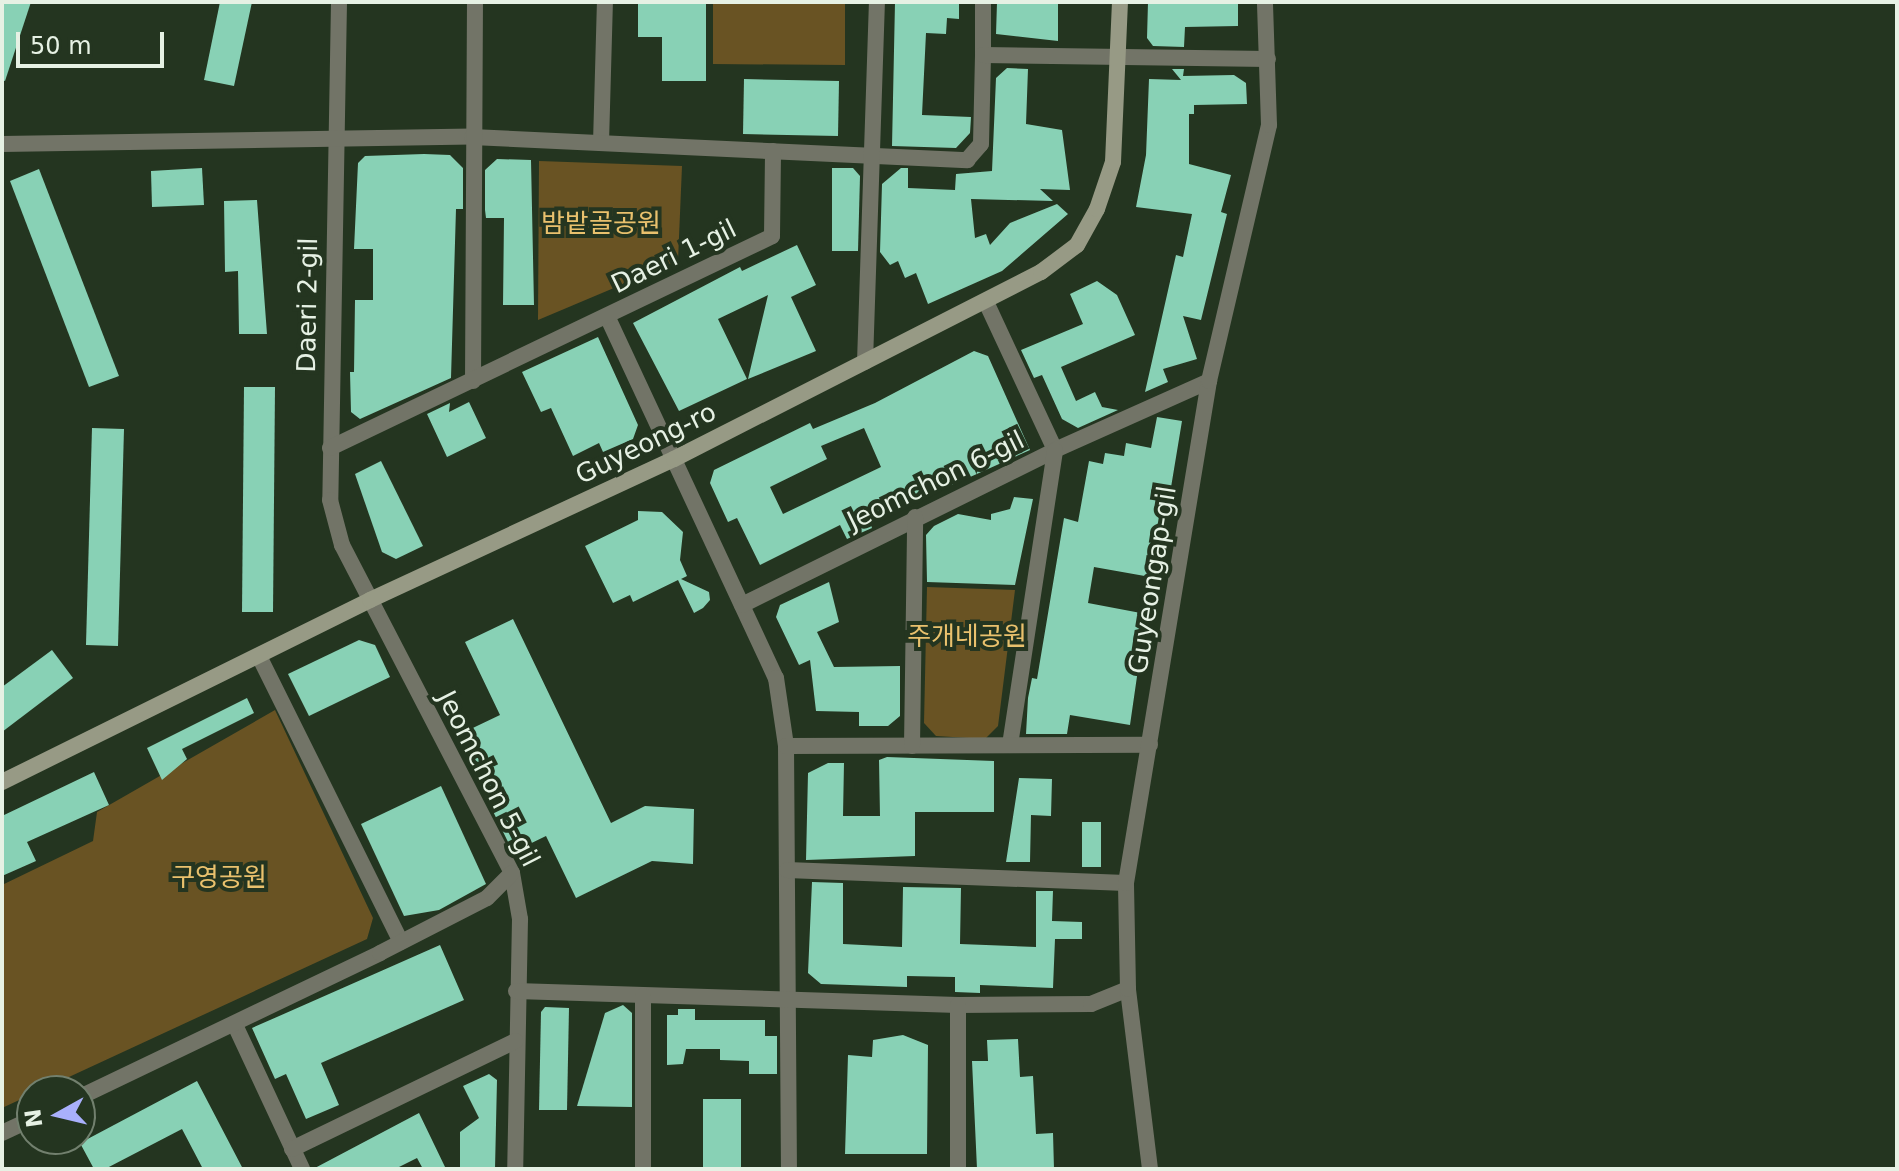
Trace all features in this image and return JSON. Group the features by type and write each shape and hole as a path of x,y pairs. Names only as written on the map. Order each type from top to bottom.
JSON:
{"main road":[{"name":"Guyeong-ro","path":"2,782 370,600 674,459 986,302 1077,245 1097,209 1113,162 1120,2"}],"street":[{"name":"Daeri 2-gil","path":"339,2 334,136 330,500 342,545 370,600"},
{"path":"473,381 475,2"},
{"path":"601,143 605,2"},
{"path":"865,362 877,2"},
{"path":"2,144 334,136 472,137 967,160 981,144 983,2"},
{"name":"Guyeongap-gil","path":"1150,1169 1128,989 1126,883 1209,381 1269,125 1265,2"},
{"path":"983,55 1268,59"},
{"name":"Daeri 1-gil","path":"330,448 772,236 773,151"},
{"path":"986,302 1055,450 1209,381"},
{"name":"Daeri 1-gil","path":"607,316 674,459"},
{"name":"Jeomchon 6-gil","path":"742,605 1055,450"},
{"name":"Jeomchon 6-gil","path":"1010,745 1055,450"},
{"path":"674,459 776,678 786,746 789,1169"},
{"path":"912,746 915,517"},
{"name":"Jeomchon 5-gil","path":"370,600 512,873 520,919 516,991 515,1169"},
{"path":"259,656 401,942"},
{"path":"786,746 1150,745"},
{"path":"787,870 1126,883"},
{"path":"96,1090 235,1025 487,898 512,873"},
{"path":"516,991 958,1005 1091,1004 1128,989"},
{"path":"643,996 643,1169"},
{"path":"958,1005 958,1169"},
{"path":"235,1025 302,1169"},
{"path":"292,1149 515,1041"}],"green space":[{"path":"713,2 845,2 845,65 713,64"},
{"name":"밤밭골공원","path":"539,161 682,166 678,261 538,320"},
{"name":"주개네공원","path":"927,587 1015,590 998,726 985,739 936,736 924,723"},
{"name":"구영공원","path":"275,710 373,918 367,939 73,1075 16,1075 16,1102 2,1108 2,885 93,841 97,812"}],"building":[{"path":"2,2 31,2 5,81 2,80"},
{"path":"220,2 252,2 234,86 204,80"},
{"path":"638,2 706,2 706,81 662,81 662,37 638,37"},
{"path":"895,2 959,2 959,19 947,18 946,34 926,33 922,115 971,117 970,133 956,148 892,146"},
{"path":"997,2 1058,2 1058,41 996,34"},
{"path":"1148,2 1238,2 1238,26 1185,27 1184,47 1153,46 1147,38"},
{"path":"1007,68 1028,69 1026,124 1062,130 1070,190 1040,189 1053,201 971,199 975,238 986,234 990,245 1010,223 1057,204 1068,214 1002,271 928,304 916,273 905,278 898,261 890,265 880,252 882,184 901,168 908,168 908,188 955,190 956,174 992,171 996,78"},
{"path":"1172,69 1184,69 1183,76 1234,75 1246,83 1247,104 1194,105 1194,114 1189,114 1189,164 1231,175 1221,212 1227,214 1201,320 1183,316 1197,359 1163,369 1168,382 1145,392 1176,255 1183,257 1192,214 1136,207 1146,155 1149,79 1181,80"},
{"path":"744,79 839,81 838,136 743,134"},
{"path":"450,155 463,168 463,209 456,209 451,378 360,419 351,412 350,372 354,372 355,300 373,300 373,249 354,249 358,163 365,156"},
{"path":"497,159 531,160 534,305 503,305 504,218 486,218 485,210 485,170"},
{"path":"202,168 204,205 152,207 151,171"},
{"path":"832,168 853,168 860,176 858,251 832,251"},
{"path":"39,169 119,376 89,387 10,181"},
{"path":"257,200 267,334 239,334 238,271 225,272 224,201"},
{"path":"797,245 816,285 791,297 816,351 748,379 768,295 718,319 747,379 679,411 633,323 740,267 742,271"},
{"path":"1097,281 1117,295 1135,335 1061,367 1076,401 1095,392 1102,407 1118,410 1078,428 1062,419 1042,375 1034,378 1021,350 1083,324 1070,294"},
{"path":"598,337 638,425 633,439 603,452 599,443 573,456 551,408 541,412 522,372"},
{"path":"974,351 988,356 1030,450 870,522 872,528 847,539 840,525 760,565 737,518 728,522 710,483 714,470 810,423 813,429 875,403","holes":["864,428 881,467 783,514 770,487 827,459 821,446"]},
{"path":"244,387 275,387 273,612 242,612"},
{"path":"469,402 486,438 447,457 427,414 450,403 449,412"},
{"path":"1157,417 1182,421 1156,578 1094,567 1088,603 1146,614 1130,725 1070,715 1067,734 1026,734 1028,698 1032,678 1037,679 1064,518 1078,522 1089,461 1103,464 1105,453 1124,456 1126,443 1151,448"},
{"path":"92,428 124,429 118,646 86,645"},
{"path":"381,461 423,546 396,559 382,552 355,474"},
{"path":"1014,497 1033,499 1015,585 927,582 926,535 934,526 958,514 991,520 991,514 1010,509"},
{"path":"638,511 662,512 683,532 680,560 687,576 681,579 709,592 710,600 703,608 694,613 678,580 633,602 630,595 613,603 585,546 638,520"},
{"path":"829,582 839,622 817,632 834,667 900,666 900,716 888,726 859,726 859,712 816,711 810,660 799,665 776,617 780,605"},
{"path":"513,619 611,823 645,806 694,809 693,864 652,861 576,898 546,836 513,852 456,736 500,715 465,642"},
{"path":"359,640 375,645 390,677 309,716 288,674"},
{"path":"52,650 73,678 2,732 2,687"},
{"path":"247,698 254,713 182,749 187,759 162,780 147,748"},
{"path":"887,757 994,761 994,812 915,812 915,856 806,860 808,773 828,763 844,763 843,816 880,816 879,760"},
{"path":"94,772 109,805 27,842 36,861 2,876 2,816"},
{"path":"1019,778 1052,779 1051,816 1031,815 1030,862 1006,862"},
{"path":"441,786 486,884 439,910 404,916 361,824"},
{"path":"1082,822 1101,822 1101,867 1082,867"},
{"path":"812,882 843,883 843,944 902,947 903,887 961,888 960,944 1036,947 1036,891 1053,891 1052,921 1082,922 1082,939 1055,939 1053,988 980,985 980,993 955,992 955,977 907,976 907,987 821,984 808,973"},
{"path":"440,945 464,1000 321,1063 339,1105 306,1119 286,1074 275,1079 252,1028"},
{"path":"623,1005 632,1013 632,1107 577,1106 605,1013"},
{"path":"545,1007 569,1008 567,1110 539,1110 541,1012"},
{"path":"678,1009 695,1009 695,1020 765,1020 765,1036 777,1036 777,1074 749,1074 749,1061 720,1060 720,1049 686,1049 683,1064 667,1065 667,1015 678,1015"},
{"path":"903,1035 928,1045 927,1154 845,1154 848,1055 872,1057 873,1040"},
{"path":"1018,1039 1020,1077 1033,1076 1036,1134 1053,1133 1054,1169 977,1169 972,1061 988,1061 987,1040"},
{"path":"489,1074 497,1080 495,1169 460,1169 460,1132 479,1118 463,1086"},
{"path":"197,1081 243,1169 203,1169 182,1129 105,1169 94,1169 86,1155 96,1155 96,1135"},
{"path":"703,1099 741,1099 741,1169 703,1169"},
{"path":"419,1113 446,1169 423,1169 417,1158 395,1169 313,1169"}]}
